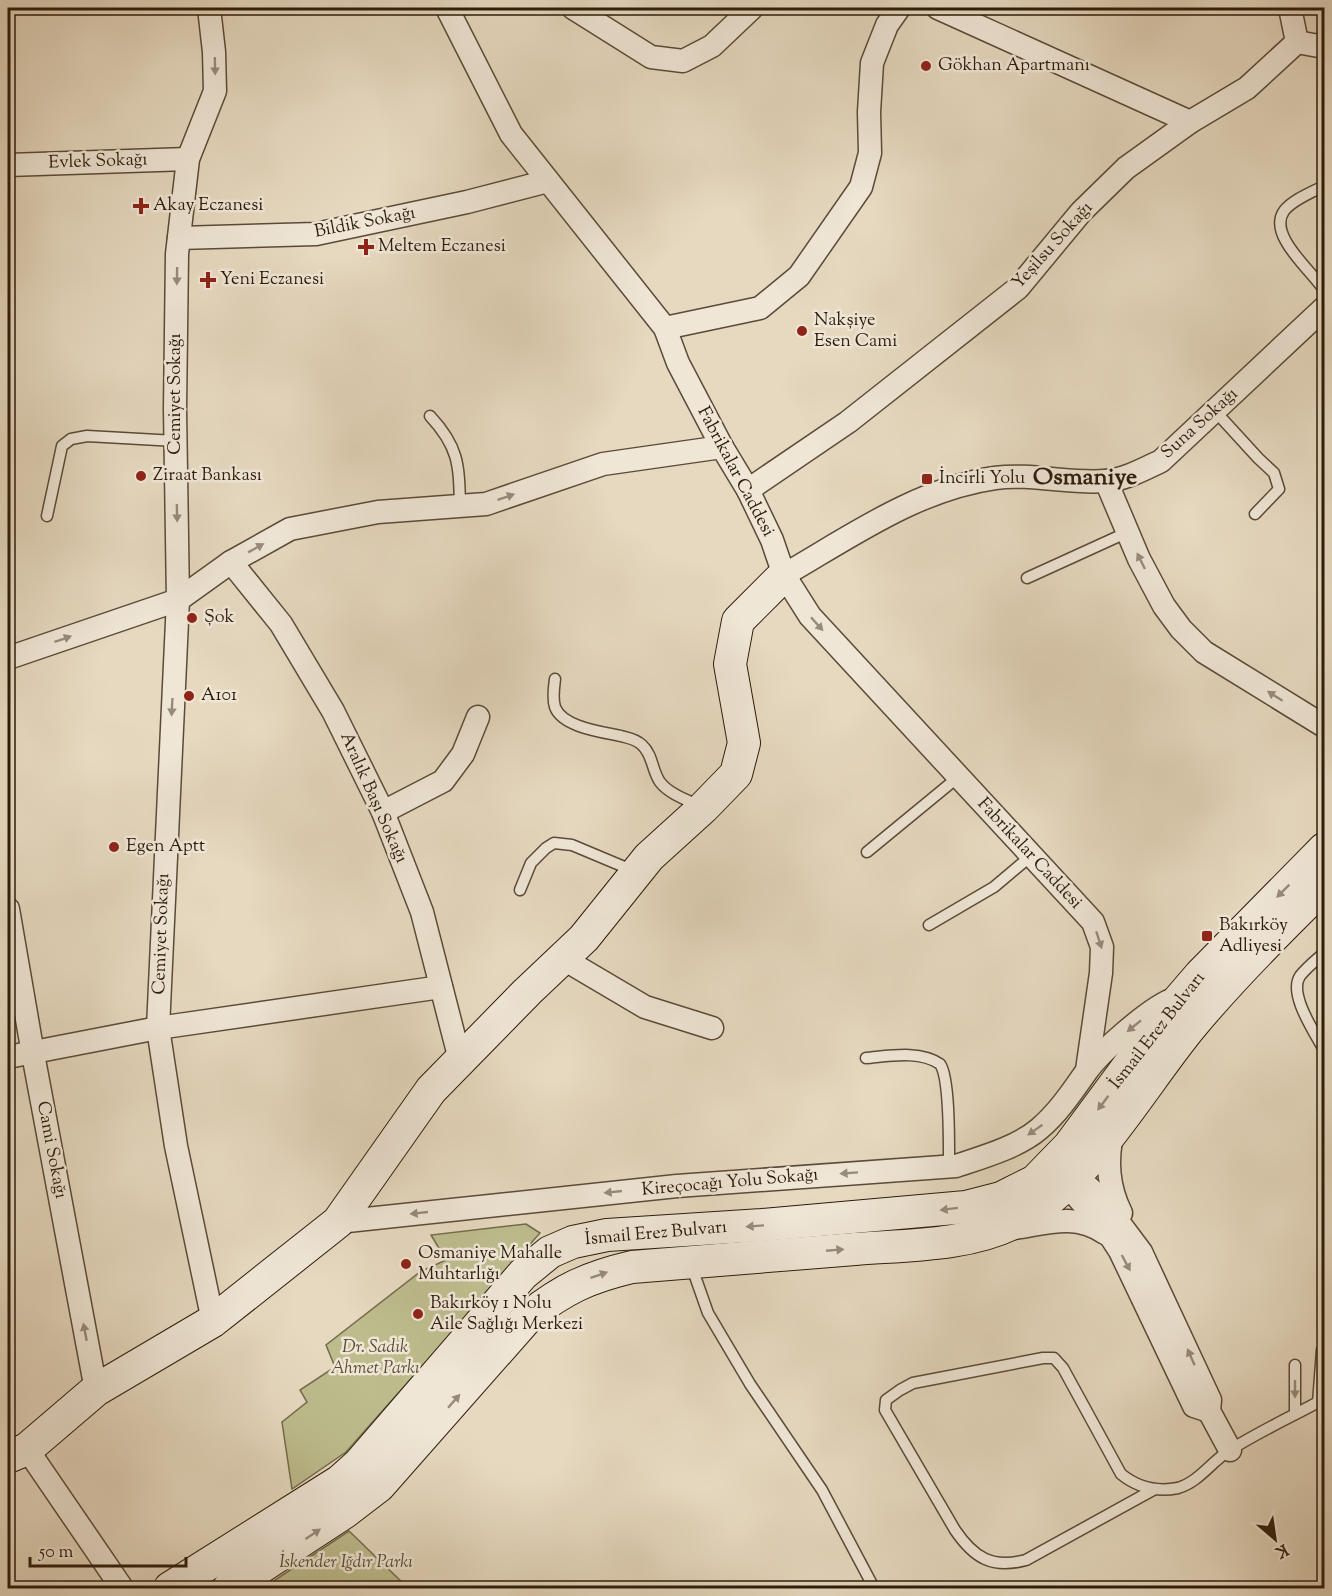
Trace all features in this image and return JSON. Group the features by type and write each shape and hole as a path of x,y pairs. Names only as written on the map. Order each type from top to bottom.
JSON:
{"street":[{"name":"Cemiyet Sokağı","path":"209,8 214,52 215,91 188,159 177,254 178,600 158,1028 176,1146 213,1321"},
{"name":"Fabrikalar Caddesi","path":"447,8 511,134 665,328 678,363 722,447 748,490 772,540 784,575 810,616 957,778 1093,922 1102,947 1101,973 1087,1070"},
{"path":"573,8 651,57 683,61 712,46 752,8"},
{"path":"665,328 760,308 798,276 861,187 870,153 869,112 872,63 887,25 899,8"},
{"path":"938,8 1190,122"},
{"path":"1290,8 1298,42 1324,47"},
{"name":"Yeşilsu Sokağı","path":"748,490 848,422 1018,288 1081,212 1126,168 1190,122 1247,88 1298,42"},
{"name":"Evlek Sokağı","path":"8,165 188,159"},
{"name":"Bildik Sokağı","path":"179,238 316,234 467,202 548,181"},
{"name":"Suna Sokağı","path":"784,575 898,509 948,489 996,478 1106,481 1139,472 1161,461 1324,308"},
{"path":"8,658 178,600 231,562 290,529 378,512 486,504 603,465 722,447"},
{"path":"1106,481 1139,559 1164,606 1181,629 1204,652 1324,726"},
{"name":"Aralık Başı Sokağı","path":"231,562 281,624 333,711 382,812 422,912 460,1060"},
{"path":"122,1588 17,1453 96,1390 213,1321 338,1222 430,1090 584,938 649,857 703,808 735,774 744,743 730,664 738,621 784,575"},
{"path":"382,812 443,781 463,754 478,717"},
{"name":"İsmail Erez Bulvarı","path":"229,1588 337,1518 379,1486 512,1335 547,1302 572,1286 610,1272 632,1267 967,1238 990,1232 1030,1214 1047,1202 1058,1175 1090,1119 1169,1011 1200,975 1324,849"},
{"name":"İsmail Erez Bulvarı","path":"170,1588 340,1481 359,1464 523,1274 550,1252 573,1242 607,1235 762,1226 966,1207 1001,1198 1035,1181 1058,1175 1113,1130 1192,1025 1257,951 1324,886"},
{"name":"Cami Sokağı","path":"8,909 96,1390"},
{"path":"562,958 645,1007 712,1028"},
{"path":"8,1057 33,1054 158,1028 441,987"},
{"path":"1087,1070 1138,1022 1161,1005 1183,995"},
{"name":"Kireçocağı Yolu Sokağı","path":"338,1222 677,1186 956,1166 997,1152 1039,1129 1075,1090 1087,1070"},
{"path":"1113,1130 1109,1146 1111,1185 1117,1206 1159,1289 1210,1400 1209,1411 1230,1450"},
{"path":"1058,1175 1086,1184 1102,1200 1134,1241"},
{"path":"1058,1175 1111,1236 1194,1406 1209,1411"},
{"path":"990,1232 1066,1219 1083,1222 1111,1236"}],"lane":[{"path":"1324,186 1285,210 1279,223 1282,235 1324,290"},
{"path":"1215,411 1267,465 1277,480 1279,489 1256,514"},
{"path":"430,416 447,437 459,466 460,506"},
{"path":"46,516 62,446 71,439 87,436 176,441"},
{"path":"1027,578 1128,532"},
{"path":"555,679 553,694 555,707 561,717 584,728 632,739 642,745 650,756 661,784 703,808"},
{"path":"867,852 957,778"},
{"path":"520,890 531,863 554,843 572,845 637,872"},
{"path":"929,925 994,887 1032,855"},
{"path":"1324,953 1299,978 1296,989 1324,1050"},
{"path":"866,1058 892,1055 918,1057 940,1064 944,1074 949,1166"},
{"path":"689,1262 708,1313 750,1384 822,1490 874,1588"},
{"path":"1154,1490 1130,1481 1121,1474 1063,1368 1054,1358 1043,1358 913,1383 900,1389 886,1400 885,1410 966,1547 979,1558 1008,1565 1026,1560 1154,1490 1179,1488 1200,1477 1210,1465 1230,1450 1321,1401 1322,1350"},
{"path":"1295,1365 1295,1414"}],"path":[{"path":"358,1588 363,1586 368,1588"}],"green space":[{"name":"Dr. Sadık Ahmet Parkı","path":"526,1224 540,1233 346,1452 292,1489 282,1422 307,1402 300,1390 335,1367 326,1345 420,1272 446,1260 431,1235"},
{"name":"İskender Iğdır Parkı","path":"349,1531 408,1588 263,1588"}],"place":[{"name":"Gökhan Apartmanı","path":"926,66"},
{"name":"Akay Eczanesi","path":"141,206"},
{"name":"Meltem Eczanesi","path":"366,247"},
{"name":"Yeni Eczanesi","path":"208,280"},
{"name":"Nakşiye Esen Cami","path":"802,331"},
{"name":"Ziraat Bankası","path":"141,476"},
{"name":"İncirli Yolu","path":"927,479"},
{"name":"Şok","path":"192,618"},
{"name":"A101","path":"189,696"},
{"name":"Egen Aptt","path":"114,847"},
{"name":"Bakırköy Adliyesi","path":"1207,936"},
{"name":"Osmaniye Mahalle Muhtarlığı","path":"406,1264"},
{"name":"Bakırköy 1 Nolu Aile Sağlığı Merkezi","path":"418,1314"}],"district":[{"name":"Osmaniye","path":"1085,478"}]}
